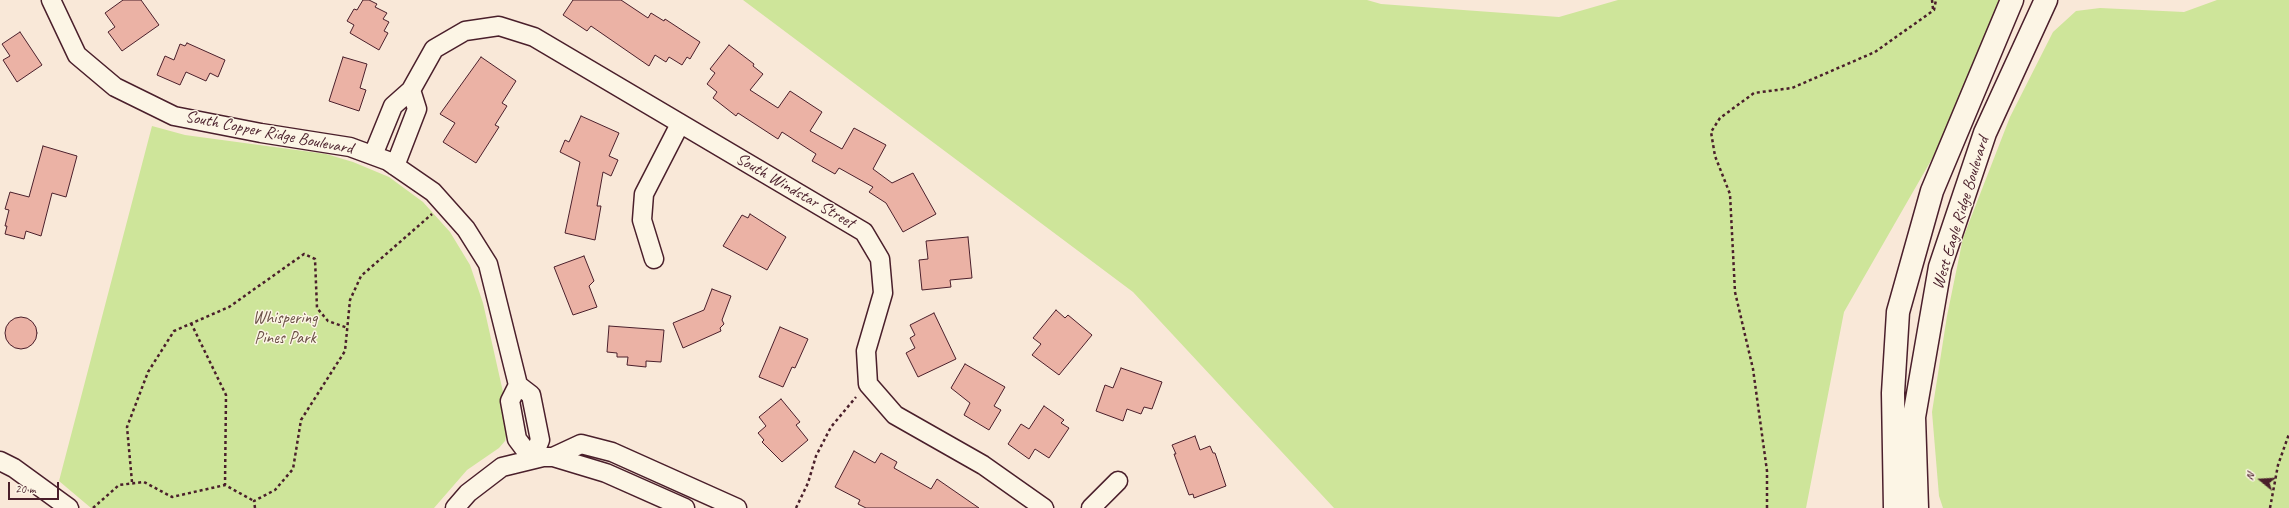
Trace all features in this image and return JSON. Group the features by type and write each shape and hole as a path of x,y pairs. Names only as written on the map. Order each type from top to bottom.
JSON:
{"street":[{"name":"South Copper Ridge Boulevard","path":"51,0 77,55 115,87 174,116 261,133 350,146 395,166 433,192 466,229 488,264 518,385 510,401 517,439 532,459"},
{"name":"West Eagle Ridge Boulevard","path":"1895,508 1893,393 1898,312 1932,191 2012,0"},
{"name":"West Eagle Ridge Boulevard","path":"1918,508 1914,417 1940,267 1985,133 2046,0"},
{"name":"South Windstar Street","path":"373,156 393,106 410,90 434,49 465,31 499,26 534,37 864,232 880,259 883,293 866,351 868,384"},
{"path":"395,166 417,109 410,90"},
{"path":"654,259 642,220 644,194 680,124"},
{"path":"868,384 895,416 984,465 1044,508"},
{"path":"455,508 468,493 502,466 532,459 553,457 581,444 612,452 737,508"},
{"path":"553,457 606,473 685,508"},
{"path":"0,460 14,468 69,508"},
{"path":"1091,508 1118,480"}],"path":[{"path":"1932,0 1934,10"},
{"path":"1767,508 1768,471 1753,369 1735,292 1730,194 1715,156 1711,132 1720,118 1754,93 1792,88 1875,52 1934,10 1936,0"},
{"path":"254,501 275,490 293,468 301,420 345,351 350,300 361,276 444,204"},
{"path":"132,482 127,428 148,372 174,331 229,307 304,254 315,258 317,308 328,321 348,328"},
{"path":"191,323 226,395 225,485"},
{"path":"796,508 808,483 816,456 831,427 868,384"},
{"path":"2270,508 2278,465 2289,434"},
{"path":"93,508 118,484 132,482 144,482 172,497 225,485 254,501 256,508"}],"green space":[{"path":"743,0 1367,0 1381,4 1559,17 1618,0 1998,0 2002,2 1933,157 1844,312 1806,508 1334,508 1133,292"},
{"path":"2217,0 2289,0 2289,508 1943,508 1939,496 1932,412 1947,316 1963,238 2010,117 2053,32 2076,11 2100,8 2184,12"},
{"name":"Whispering Pines Park","path":"152,126 185,135 326,154 353,162 389,177 423,202 450,232 470,265 483,303 503,392 502,402 507,433 505,441 499,448 467,470 434,508 91,508 59,481"}],"building":[{"path":"123,0 141,0 159,25 122,51 108,32 115,27 105,13"},
{"path":"363,0 369,0 377,4 375,7 387,13 383,19 389,22 384,31 388,33 379,50 350,33 354,25 347,21 354,9 357,10"},
{"path":"573,0 621,0 648,18 651,13 664,21 665,19 700,42 690,59 687,57 682,65 669,57 666,62 655,55 649,66 591,26 587,31 563,15"},
{"path":"20,32 42,65 17,82 3,60 10,56 2,44"},
{"path":"187,43 225,60 218,77 210,73 206,81 186,72 180,85 157,75 165,56 174,60 180,44 185,46"},
{"path":"729,45 754,64 753,66 763,74 750,90 778,108 790,91 822,112 810,131 842,149 854,128 886,145 873,169 892,183 913,173 936,214 903,232 886,203 869,192 873,187 839,168 835,174 812,161 816,154 782,132 778,139 738,113 736,116 713,98 717,92 707,84 715,73 710,69"},
{"path":"343,57 367,64 360,88 366,90 359,111 329,101"},
{"path":"481,57 516,81 502,103 507,106 495,125 499,127 476,163 443,142 455,123 440,114"},
{"path":"581,116 619,133 609,156 618,160 611,176 603,172 597,206 601,206 595,240 565,233 580,162 560,152 565,140 569,142"},
{"path":"43,146 77,156 66,197 52,193 41,236 26,231 24,239 5,234 7,226 5,226 9,210 5,209 10,192 29,197"},
{"path":"750,214 786,237 767,270 723,246 742,215 748,218"},
{"path":"968,237 972,278 950,280 951,287 922,290 919,260 928,259 926,241"},
{"path":"584,256 594,281 589,286 597,307 573,315 554,267"},
{"path":"712,289 731,296 722,320 724,324 720,328 721,331 683,348 673,323 704,310"},
{"path":"1056,310 1065,318 1068,315 1092,335 1059,375 1032,355 1041,344 1033,338"},
{"path":"934,313 956,359 918,377 906,353 915,348 910,338 915,335 910,325"},
{"path":"21,317 32,322 37,333 32,344 21,349 10,344 5,333 10,322"},
{"path":"609,326 664,330 661,362 646,361 646,367 627,365 628,357 617,357 617,353 607,352"},
{"path":"780,327 808,339 795,368 792,367 783,387 759,377"},
{"path":"965,364 1005,387 994,406 1001,410 989,430 964,415 970,403 951,388"},
{"path":"1121,368 1162,382 1152,409 1144,407 1141,414 1127,409 1123,421 1096,411 1105,385 1113,388"},
{"path":"781,399 800,422 796,425 808,440 782,462 762,442 764,440 758,433 766,426 759,417"},
{"path":"1044,406 1064,420 1061,423 1069,428 1049,458 1035,449 1029,459 1008,444 1021,424 1029,429"},
{"path":"1195,436 1200,450 1210,446 1213,453 1215,453 1226,486 1194,498 1193,494 1189,495 1172,445"},
{"path":"854,451 875,463 881,453 897,462 894,468 931,489 937,479 979,508 866,508 858,504 860,500 835,487"}]}
